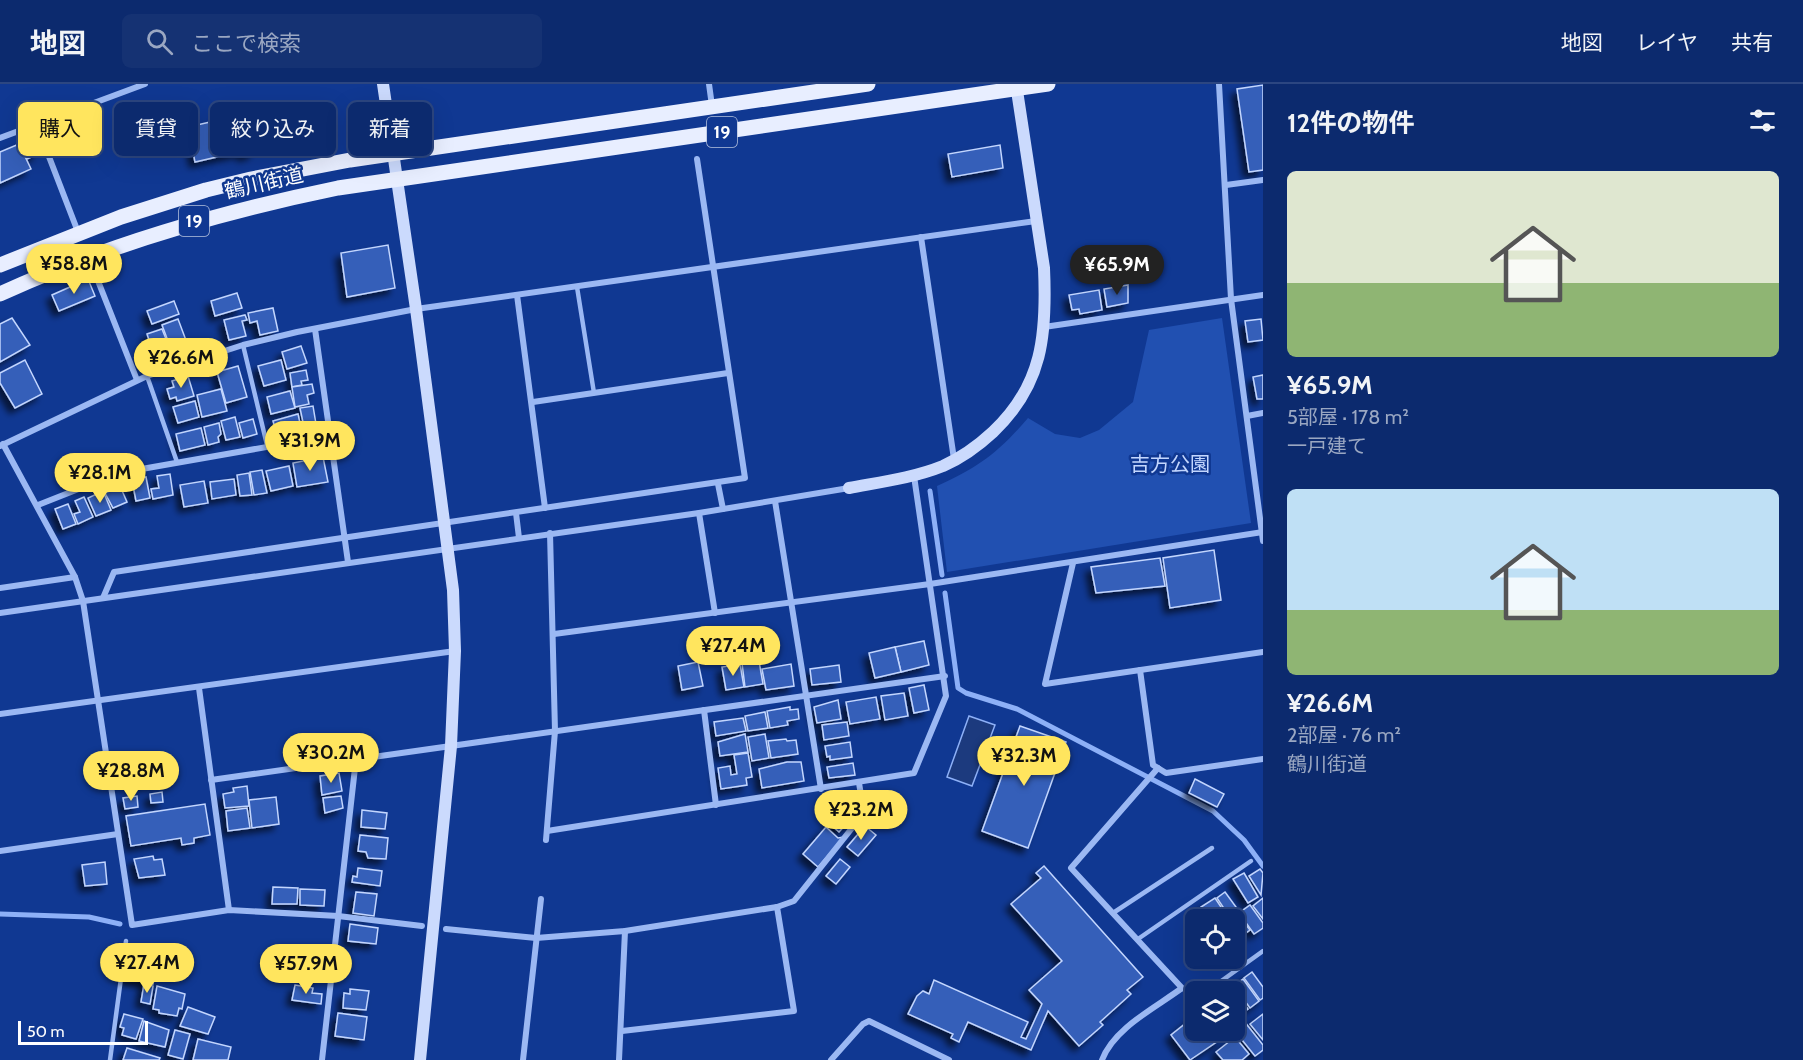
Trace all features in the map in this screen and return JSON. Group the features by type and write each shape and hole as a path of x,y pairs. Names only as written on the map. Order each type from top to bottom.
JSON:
{"main road":[{"name":"鶴川街道","path":"432,148 868,84"},
{"name":"鶴川街道","path":"0,294 88,256 180,225 258,204 396,179 1016,86 1048,84"},
{"name":"鶴川街道","path":"0,264 78,232 206,190 273,175 382,156"}],"street":[{"path":"95,102 145,84"},
{"path":"382,84 385,102"},
{"path":"709,84 712,107"},
{"path":"1219,84 1231,299 1263,541"},
{"path":"0,614 775,501 914,476 954,459 982,442 1007,419 1026,392 1038,364 1044,327 1044,268 1016,86"},
{"path":"0,138 18,130"},
{"path":"49,156 78,232"},
{"path":"393,156 446,522 455,651 450,746 420,1060"},
{"path":"103,598 114,572 718,484 745,478 697,159"},
{"path":"1226,185 1263,180"},
{"path":"422,926 338,916 230,910 132,925 84,601 75,577 38,506 2,445 147,375 243,345 315,329 416,309 1036,221"},
{"path":"921,237 954,459"},
{"path":"88,256 137,380"},
{"path":"1044,327 1263,294"},
{"path":"517,295 533,402 545,508"},
{"path":"315,329 348,562"},
{"path":"533,402 728,373"},
{"path":"1247,416 1263,413"},
{"path":"38,506 119,473 267,445 329,436"},
{"path":"547,831 914,773 946,696 945,675 914,476"},
{"path":"718,484 723,509"},
{"path":"775,501 821,789"},
{"path":"516,513 519,538"},
{"path":"699,513 715,613"},
{"path":"554,634 930,584 1262,532"},
{"path":"546,840 555,731 550,533"},
{"path":"1073,563 1046,684 1263,652"},
{"path":"0,588 75,577"},
{"path":"0,714 455,651"},
{"path":"1140,670 1155,770"},
{"path":"211,780 945,675"},
{"path":"199,688 230,910"},
{"path":"704,710 716,805"},
{"path":"322,1060 356,759"},
{"path":"1155,770 1166,773 1263,759"},
{"path":"1102,1060 1107,1046 1182,988 1071,868 1155,770"},
{"path":"446,929 536,938 625,931 777,908 794,901 864,813 859,783"},
{"path":"0,850 118,834"},
{"path":"523,1060 541,899"},
{"path":"622,1031 794,1011 777,908"},
{"path":"619,1060 625,931"},
{"path":"831,1060 863,1024 869,1021 949,1060"}],"lane":[{"path":"576,287 594,393"},
{"path":"243,345 267,445"},
{"path":"147,375 177,462"},
{"path":"1113,913 1212,848"},
{"path":"1138,939 1251,861"},
{"path":"110,1060 126,941"},
{"path":"1221,981 1263,951"}],"green space":[{"name":"吉方公園","path":"1222,318 1251,523 947,572 937,486 964,473 987,458 1028,418 1055,434 1080,438 1099,430 1133,402 1149,330"}],"shaded area":[{"path":"969,716 995,725 972,786 947,777"}],"building":[{"path":"1263,85 1263,170 1249,172 1237,89"},
{"path":"210,122 210,156 221,156 195,162 194,156 198,156 198,125"},
{"path":"18,144 18,156 25,156 31,169 0,183 0,152"},
{"path":"1000,145 1003,168 952,177 948,154"},
{"path":"388,245 395,288 347,297 341,253"},
{"path":"88,279 95,296 59,311 52,295"},
{"path":"1128,285 1128,303 1107,307 1104,289"},
{"path":"1099,290 1102,310 1080,314 1079,309 1072,310 1069,295"},
{"path":"237,293 242,308 215,316 211,301"},
{"path":"174,301 179,314 152,324 147,311"},
{"path":"273,308 278,331 260,335 257,321 250,323 248,313"},
{"path":"245,315 247,320 242,321 246,336 229,340 224,320"},
{"path":"12,318 30,345 0,362 0,324"},
{"path":"178,319 187,343 171,349 162,325"},
{"path":"1261,319 1263,340 1248,342 1245,321"},
{"path":"162,329 170,349 154,355 147,334"},
{"path":"301,346 307,363 287,369 282,352"},
{"path":"25,360 42,394 15,408 0,383 0,373"},
{"path":"281,360 286,380 264,386 258,366"},
{"path":"238,366 247,397 226,403 217,372"},
{"path":"306,370 308,380 301,381 302,385 292,387 290,373"},
{"path":"1263,375 1263,399 1257,399 1253,377"},
{"path":"188,376 194,396 177,401 176,397 170,399 167,389 174,387 172,381"},
{"path":"312,384 314,393 307,395 309,404 295,407 292,387"},
{"path":"221,389 227,411 202,417 197,395"},
{"path":"290,391 295,408 271,414 267,397"},
{"path":"195,401 199,417 178,423 173,407"},
{"path":"313,406 316,424 304,427 300,408"},
{"path":"298,414 301,428 277,434 273,421"},
{"path":"235,417 240,437 226,440 221,421"},
{"path":"253,419 257,434 243,438 239,423"},
{"path":"219,423 221,434 218,437 219,442 208,445 204,427"},
{"path":"201,428 205,445 180,451 176,434"},
{"path":"323,457 328,482 297,487 293,463"},
{"path":"289,466 293,486 271,491 266,471"},
{"path":"262,470 267,493 254,495 250,472"},
{"path":"249,473 252,495 240,496 237,475"},
{"path":"170,474 173,495 153,499 151,489 159,488 157,476"},
{"path":"146,477 150,498 136,501 132,480"},
{"path":"234,479 236,495 212,499 210,482"},
{"path":"204,481 208,503 184,507 180,485"},
{"path":"120,486 127,502 113,508 105,493"},
{"path":"103,491 111,510 96,516 88,498"},
{"path":"84,497 93,517 78,524 74,514 80,512 75,501"},
{"path":"68,504 76,524 63,529 55,509"},
{"path":"1214,550 1221,600 1170,608 1163,558"},
{"path":"1160,558 1165,586 1096,593 1091,567"},
{"path":"924,641 929,665 901,672 895,647"},
{"path":"895,647 901,672 875,678 869,653"},
{"path":"759,661 763,684 745,687 742,663"},
{"path":"698,662 703,686 682,690 678,666"},
{"path":"740,664 744,687 726,690 722,667"},
{"path":"791,664 794,686 766,690 762,669"},
{"path":"839,665 841,682 812,685 810,669"},
{"path":"924,685 929,710 914,713 909,688"},
{"path":"904,693 908,716 885,720 881,696"},
{"path":"876,697 880,719 850,724 846,702"},
{"path":"838,700 841,719 817,723 814,707"},
{"path":"790,707 790,710 798,709 799,719 787,721 788,725 770,728 767,711"},
{"path":"765,712 768,728 748,731 745,716"},
{"path":"743,718 746,731 716,736 714,722"},
{"path":"847,722 849,736 824,740 822,725"},
{"path":"1020,726 1066,742 1028,848 982,831"},
{"path":"745,734 748,752 720,756 718,742"},
{"path":"765,734 769,758 752,761 748,737"},
{"path":"786,739 787,741 796,740 798,754 771,758 768,741"},
{"path":"850,742 852,757 830,760 830,756 827,757 825,746"},
{"path":"748,753 752,777 746,778 747,785 721,789 718,768 730,766 731,775 737,774 734,755"},
{"path":"787,762 801,762 804,781 762,788 759,769"},
{"path":"853,763 855,775 829,778 827,767"},
{"path":"339,773 342,791 322,795 320,776"},
{"path":"1195,779 1224,794 1217,807 1189,793"},
{"path":"247,786 249,806 225,808 223,794 234,792 233,788"},
{"path":"162,792 163,802 151,803 150,794"},
{"path":"846,795 854,803 848,809 854,815 839,832 829,823 843,808 838,803"},
{"path":"137,796 138,807 125,809 123,798"},
{"path":"341,796 343,808 325,813 323,798"},
{"path":"276,797 279,824 252,828 249,800"},
{"path":"205,804 210,835 194,838 194,843 182,845 181,838 131,846 126,816"},
{"path":"247,808 250,828 228,831 226,811"},
{"path":"362,810 387,813 385,829 361,827"},
{"path":"865,826 876,835 858,856 847,847"},
{"path":"826,827 838,838 844,837 818,867 803,854"},
{"path":"360,835 388,838 386,859 368,858 366,852 358,851"},
{"path":"153,856 154,860 162,859 165,875 139,878 134,859"},
{"path":"840,859 850,867 836,884 826,876"},
{"path":"105,862 107,884 85,886 82,865"},
{"path":"1044,866 1143,977 1127,990 1131,994 1100,1022 1103,1025 1079,1046 1048,1011 1031,1050 968,1022 959,1042 951,1038 953,1034 908,1014 917,996 923,991 929,994 934,980 1028,1022 1021,1037 1026,1039 1042,1004 1029,990 1062,961 1011,904 1041,878 1036,873"},
{"path":"358,868 382,871 380,886 352,882 353,876 357,877"},
{"path":"1260,869 1263,873 1261,895 1249,876"},
{"path":"1244,873 1258,897 1248,903 1233,879"},
{"path":"273,887 298,888 297,904 272,904"},
{"path":"300,889 325,890 324,906 300,905"},
{"path":"356,892 377,894 374,916 353,913"},
{"path":"1225,892 1236,907 1224,909 1217,898"},
{"path":"1215,898 1222,909 1202,909 1201,907"},
{"path":"1263,898 1263,919 1253,906"},
{"path":"1250,905 1263,923 1263,928 1254,934 1245,921 1244,909"},
{"path":"1245,923 1250,930 1245,934"},
{"path":"350,924 378,928 376,944 348,941"},
{"path":"132,955 150,960 149,964 157,968 153,984 126,978"},
{"path":"1252,972 1263,987 1263,998 1260,1000 1244,978"},
{"path":"1245,982 1259,1001 1250,1008 1245,1001"},
{"path":"144,984 153,986 150,1004 141,1002"},
{"path":"295,985 313,988 312,993 322,994 321,1004 292,1000"},
{"path":"157,986 185,994 182,1009 179,1008 177,1016 159,1013 159,1010 153,1009"},
{"path":"350,989 369,991 366,1010 343,1008 344,993 350,994"},
{"path":"188,1007 215,1017 208,1034 180,1026"},
{"path":"338,1013 367,1017 364,1040 335,1036"},
{"path":"124,1014 143,1019 136,1039 122,1035 124,1028 120,1027"},
{"path":"1263,1014 1263,1040 1250,1024"},
{"path":"144,1021 169,1030 165,1047 139,1041"},
{"path":"1245,1022 1263,1045 1263,1050 1255,1056 1243,1041 1245,1041"},
{"path":"1185,1024 1185,1041 1218,1041 1190,1060 1171,1035"},
{"path":"175,1030 190,1034 183,1059 168,1055"},
{"path":"198,1039 231,1047 228,1060 193,1060"},
{"path":"1230,1041 1238,1041 1249,1054 1242,1060 1223,1060 1216,1052"},
{"path":"127,1048 160,1058 159,1060 123,1060"}],"waterway":[{"path":"930,491 942,575"},
{"path":"945,593 958,688 966,693 1017,709 1213,811 1244,840 1263,866"},
{"path":"0,914 89,917 120,924"}]}
